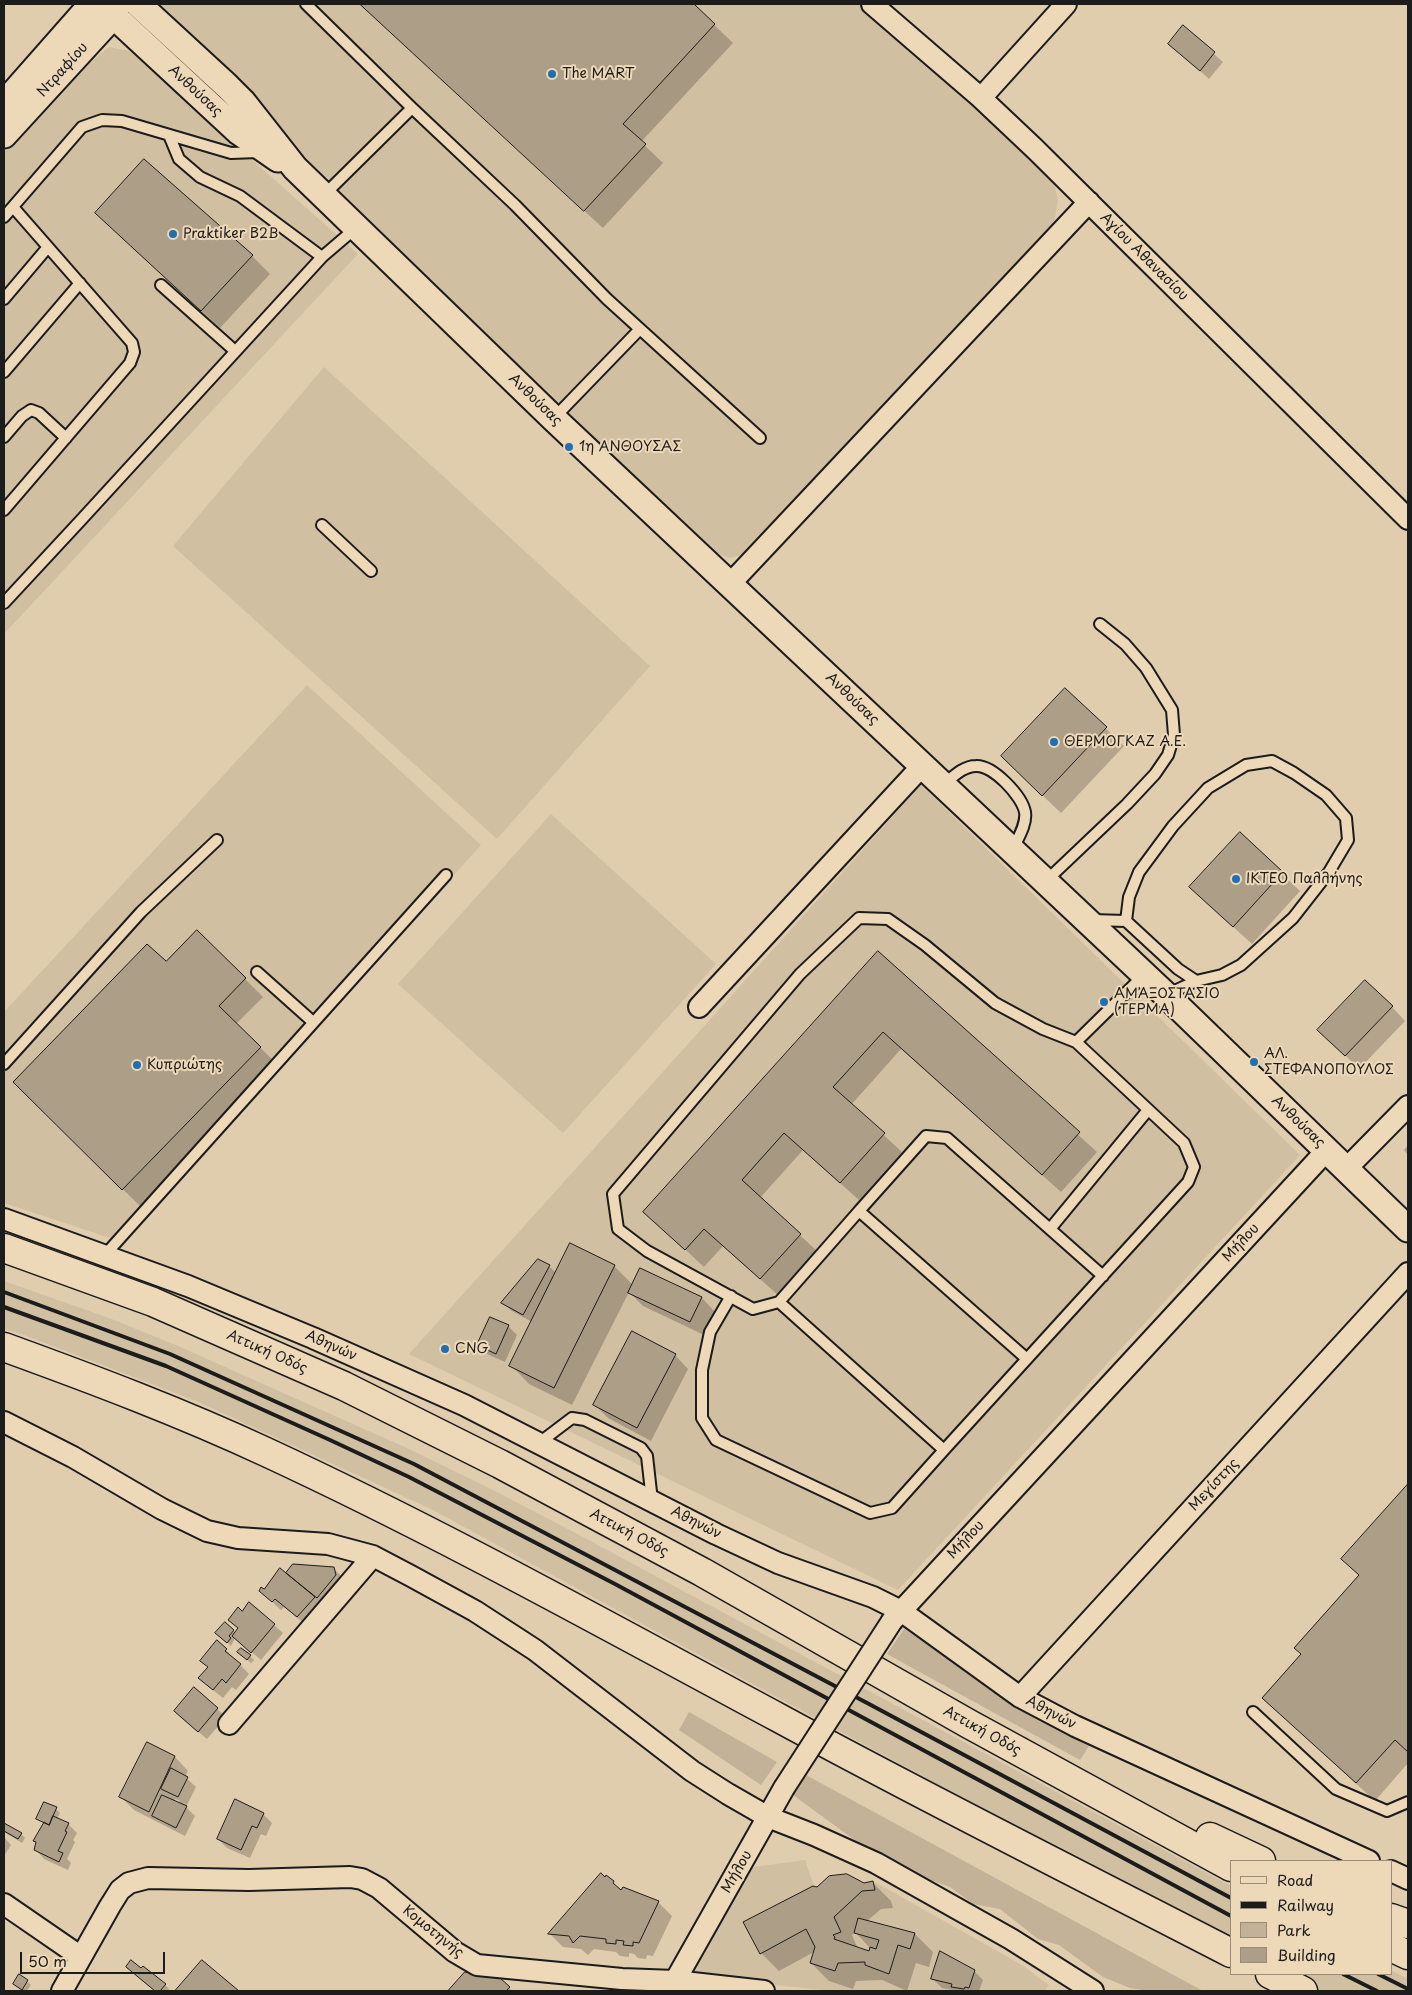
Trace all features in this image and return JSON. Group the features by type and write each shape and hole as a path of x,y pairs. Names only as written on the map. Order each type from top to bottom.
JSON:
{"highway":[{"name":"Αττική Οδός","path":"4,1248 153,1302 344,1386 500,1464 702,1572 969,1724 1230,1866"},
{"path":"4,1346 139,1397 237,1439 395,1513 781,1720 1230,1953"},
{"path":"969,1724 1028,1748 1259,1860"},
{"path":"1392,1918 1408,1924"},
{"path":"1392,1947 1408,1955"},
{"path":"1272,1975 1304,1991"}],"street":[{"name":"Ντραφίου","path":"4,104 92,4"},
{"name":"Ανθούσας","path":"138,4 227,86 243,102 296,168 554,419 1046,881 1408,1229"},
{"name":"Αγίου Αθανασίου","path":"872,4 981,98 1089,202 1408,519"},
{"path":"981,98 1066,4"},
{"name":"Ντραφίου","path":"4,135 111,7"},
{"name":"Ανθούσας","path":"111,7 239,132 267,152 296,168"},
{"path":"730,584 1089,202"},
{"path":"700,1008 922,766"},
{"path":"1346,1169 1408,1106"},
{"name":"Μήλου","path":"675,1981 784,1788 896,1616 1327,1150"},
{"name":"Αθηνών","path":"4,1219 188,1286 313,1338 464,1405 652,1502 778,1563 873,1597 896,1616 1020,1697 1075,1726 1367,1860"},
{"name":"Μεγίστης","path":"1020,1697 1408,1274"},
{"path":"4,1422 73,1457 162,1509 207,1531 238,1538 328,1544 373,1556 475,1611 535,1650 692,1771 768,1817 876,1863 1011,1939 1093,1991"},
{"path":"229,1724 373,1556"},
{"path":"1392,1871 1408,1878"},
{"name":"Κομοτηνής","path":"81,1957 120,1890 137,1880 148,1878 249,1880 350,1877 362,1879 379,1888 456,1952 477,1966 622,1979 675,1981 704,1988 764,1991"},
{"path":"4,1904 81,1957 62,1991"}],"lane":[{"path":"306,4 515,205 607,299 760,438"},
{"path":"324,196 412,108"},
{"path":"4,217 82,127 102,120 122,121 231,153 267,152"},
{"path":"169,135 179,159 200,177 240,196 322,257"},
{"path":"4,510 130,363 134,352 132,343 13,207"},
{"path":"4,602 322,257 357,227"},
{"path":"4,299 48,247"},
{"path":"4,372 80,283"},
{"path":"161,285 235,351"},
{"path":"554,419 640,329"},
{"path":"4,437 22,416 31,410 40,413 66,438"},
{"path":"322,525 371,571"},
{"path":"1046,881 1128,804 1168,755 1174,735 1172,710 1146,668 1125,644 1100,624"},
{"path":"1126,921 1129,897 1139,872 1173,826 1208,788 1246,766 1272,761 1294,773 1326,795 1346,818 1348,840 1330,872 1293,918 1241,965 1222,975 1196,981 1166,995"},
{"path":"943,785 962,770 977,766 993,772 1018,794 1025,813 1022,829 1012,850"},
{"path":"4,1064 141,912 217,840"},
{"path":"104,1256 446,875"},
{"path":"730,1296 710,1332 702,1370 702,1418 716,1440 870,1512 892,1508 944,1450 1103,1276 1188,1182 1194,1167 1184,1143 1076,1042 1042,1029 996,1003 888,919 859,918 800,974 613,1194 618,1229 647,1251 730,1296 753,1309 779,1302 926,1136 946,1138 1103,1276"},
{"path":"1087,920 1126,921 1178,969 1196,981"},
{"path":"257,972 313,1022"},
{"path":"1076,1042 1145,975"},
{"path":"1050,1228 1148,1110"},
{"path":"859,1211 1027,1359"},
{"path":"779,1302 944,1450"},
{"path":"539,1444 572,1418 585,1420 641,1448 647,1456 652,1502"},
{"path":"1253,1712 1336,1789 1387,1811 1408,1802"}],"shaded area":[{"path":"149,4 862,4 1053,179 1058,200 1054,224 763,538 741,555 730,558 717,553 597,442"},
{"path":"109,47 130,51 358,254 4,634 4,152 89,63"},
{"path":"324,367 650,666 497,839 173,546"},
{"path":"307,685 481,845 122,1242 4,1203 4,1012"},
{"path":"921,785 1300,1155 898,1590 409,1354"},
{"path":"551,814 716,964 563,1133 398,984"},
{"path":"4,1281 109,1318 178,1346 409,1449 495,1491 1230,1885 1230,1943 431,1509 196,1401 4,1329"},
{"path":"805,1860 814,1886 818,1887 829,1876 847,1874 864,1883 873,1881 1022,1965 1049,1985 1046,1989 1048,1991 833,1991 685,1976 746,1868"},
{"path":"1392,1971 1408,1979 1408,1991 1321,1991 1289,1975 1392,1975"}],"green space":[{"path":"904,1629 928,1644 1006,1701 1089,1746 1080,1760 887,1654"},
{"path":"689,1712 777,1762 761,1785 679,1730"},
{"path":"806,1775 1203,1991 1148,1991 1130,1988 1103,1977 1059,1945 1038,1939 1000,1909 973,1904 950,1887 913,1874 871,1852 793,1795"}],"building":[{"name":"The MART","path":"360,4 694,4 715,24 623,124 646,144 584,211"},
{"path":"1183,25 1215,52 1200,71 1168,44"},
{"name":"Praktiker B2B","path":"144,159 253,255 201,311 95,213"},
{"name":"ΘΕΡΜΟΓΚΑΖ Α.Ε.","path":"1065,688 1107,727 1042,796 1001,756"},
{"name":"ΙΚΤΕΟ Παλλήνης","path":"1240,832 1283,872 1233,927 1189,887"},
{"name":"Κυπριώτης","path":"197,930 246,978 219,1006 261,1047 122,1190 13,1082 147,944 166,961"},
{"path":"878,951 1080,1132 1042,1175 883,1032 833,1087 885,1133 840,1183 784,1133 742,1180 801,1234 760,1279 704,1229 685,1250 643,1212"},
{"path":"1365,980 1393,1006 1345,1056 1317,1030"},
{"path":"570,1243 615,1265 554,1388 509,1366"},
{"path":"538,1259 550,1265 523,1315 501,1303"},
{"path":"640,1268 702,1297 690,1322 628,1293"},
{"path":"490,1317 509,1325 496,1354 477,1345"},
{"path":"632,1331 676,1354 637,1428 593,1405"},
{"path":"1408,1484 1408,1752 1395,1740 1356,1783 1262,1698 1301,1654 1294,1648 1359,1575 1341,1559"},
{"path":"293,1564 334,1567 336,1575 317,1598 286,1573"},
{"path":"280,1568 315,1597 297,1617 275,1599 272,1602 259,1591 261,1587 264,1589"},
{"path":"249,1602 275,1624 251,1653 232,1636 238,1628 228,1620 238,1607 242,1611"},
{"path":"225,1622 234,1630 229,1636 231,1638 227,1643 215,1633"},
{"path":"217,1640 227,1649 225,1651 241,1664 226,1683 222,1679 213,1690 198,1678 208,1667 200,1661"},
{"path":"241,1648 251,1655 247,1660 237,1652"},
{"path":"194,1687 218,1708 198,1732 174,1711"},
{"path":"147,1742 175,1756 149,1812 119,1797"},
{"path":"171,1768 188,1777 178,1797 161,1789"},
{"path":"162,1795 187,1806 176,1828 152,1816"},
{"path":"235,1799 264,1813 257,1828 252,1826 241,1850 217,1839"},
{"path":"44,1802 57,1807 49,1825 36,1819"},
{"path":"53,1816 69,1823 58,1851 63,1853 59,1862 34,1850 36,1842 33,1841 44,1822 49,1825"},
{"path":"4,1823 22,1833 18,1839 4,1831"},
{"path":"601,1873 614,1881 613,1883 621,1890 623,1887 659,1901 639,1943 633,1942 633,1946 623,1945 624,1941 616,1940 616,1944 606,1943 606,1939 580,1936 573,1943 569,1936 548,1934"},
{"path":"847,1874 864,1883 873,1881 875,1890 862,1891 834,1917 841,1932 833,1935 834,1939 869,1951 870,1947 876,1949 879,1940 854,1933 858,1918 915,1933 910,1949 898,1945 889,1974 865,1965 865,1962 838,1963 835,1971 810,1963 815,1947 806,1929 760,1954 743,1922 813,1886 817,1887 829,1876"},
{"path":"940,1951 975,1970 969,1988 951,1987 952,1984 931,1979"},
{"path":"131,1960 141,1968 143,1966 166,1984 160,1991 155,1991 126,1967"},
{"path":"202,1960 239,1991 175,1991"},
{"path":"465,1972 499,1977 510,1987 506,1991 448,1991"},
{"path":"19,1974 28,1980 22,1990 13,1984"}],"railway":[{"path":"4,1292 170,1354 414,1464 869,1704 1230,1897"},
{"path":"4,1307 166,1366 409,1477 615,1584 1230,1915"},
{"path":"1345,1975 1377,1991"},
{"path":"1380,1975 1408,1989"}],"place":[{"name":"The MART","path":"552,74"},
{"name":"Praktiker B2B","path":"173,234"},
{"name":"1η ΑΝΘΟΥΣΑΣ","path":"569,447"},
{"name":"ΘΕΡΜΟΓΚΑΖ Α.Ε.","path":"1054,742"},
{"name":"ΙΚΤΕΟ Παλλήνης","path":"1236,879"},
{"name":"ΑΜΑΞΟΣΤΑΣΙΟ (ΤΕΡΜΑ)","path":"1104,1002"},
{"name":"ΑΛ. ΣΤΕΦΑΝΟΠΟΥΛΟΣ","path":"1254,1062"},
{"name":"Κυπριώτης","path":"137,1065"},
{"name":"CNG","path":"445,1349"}]}
